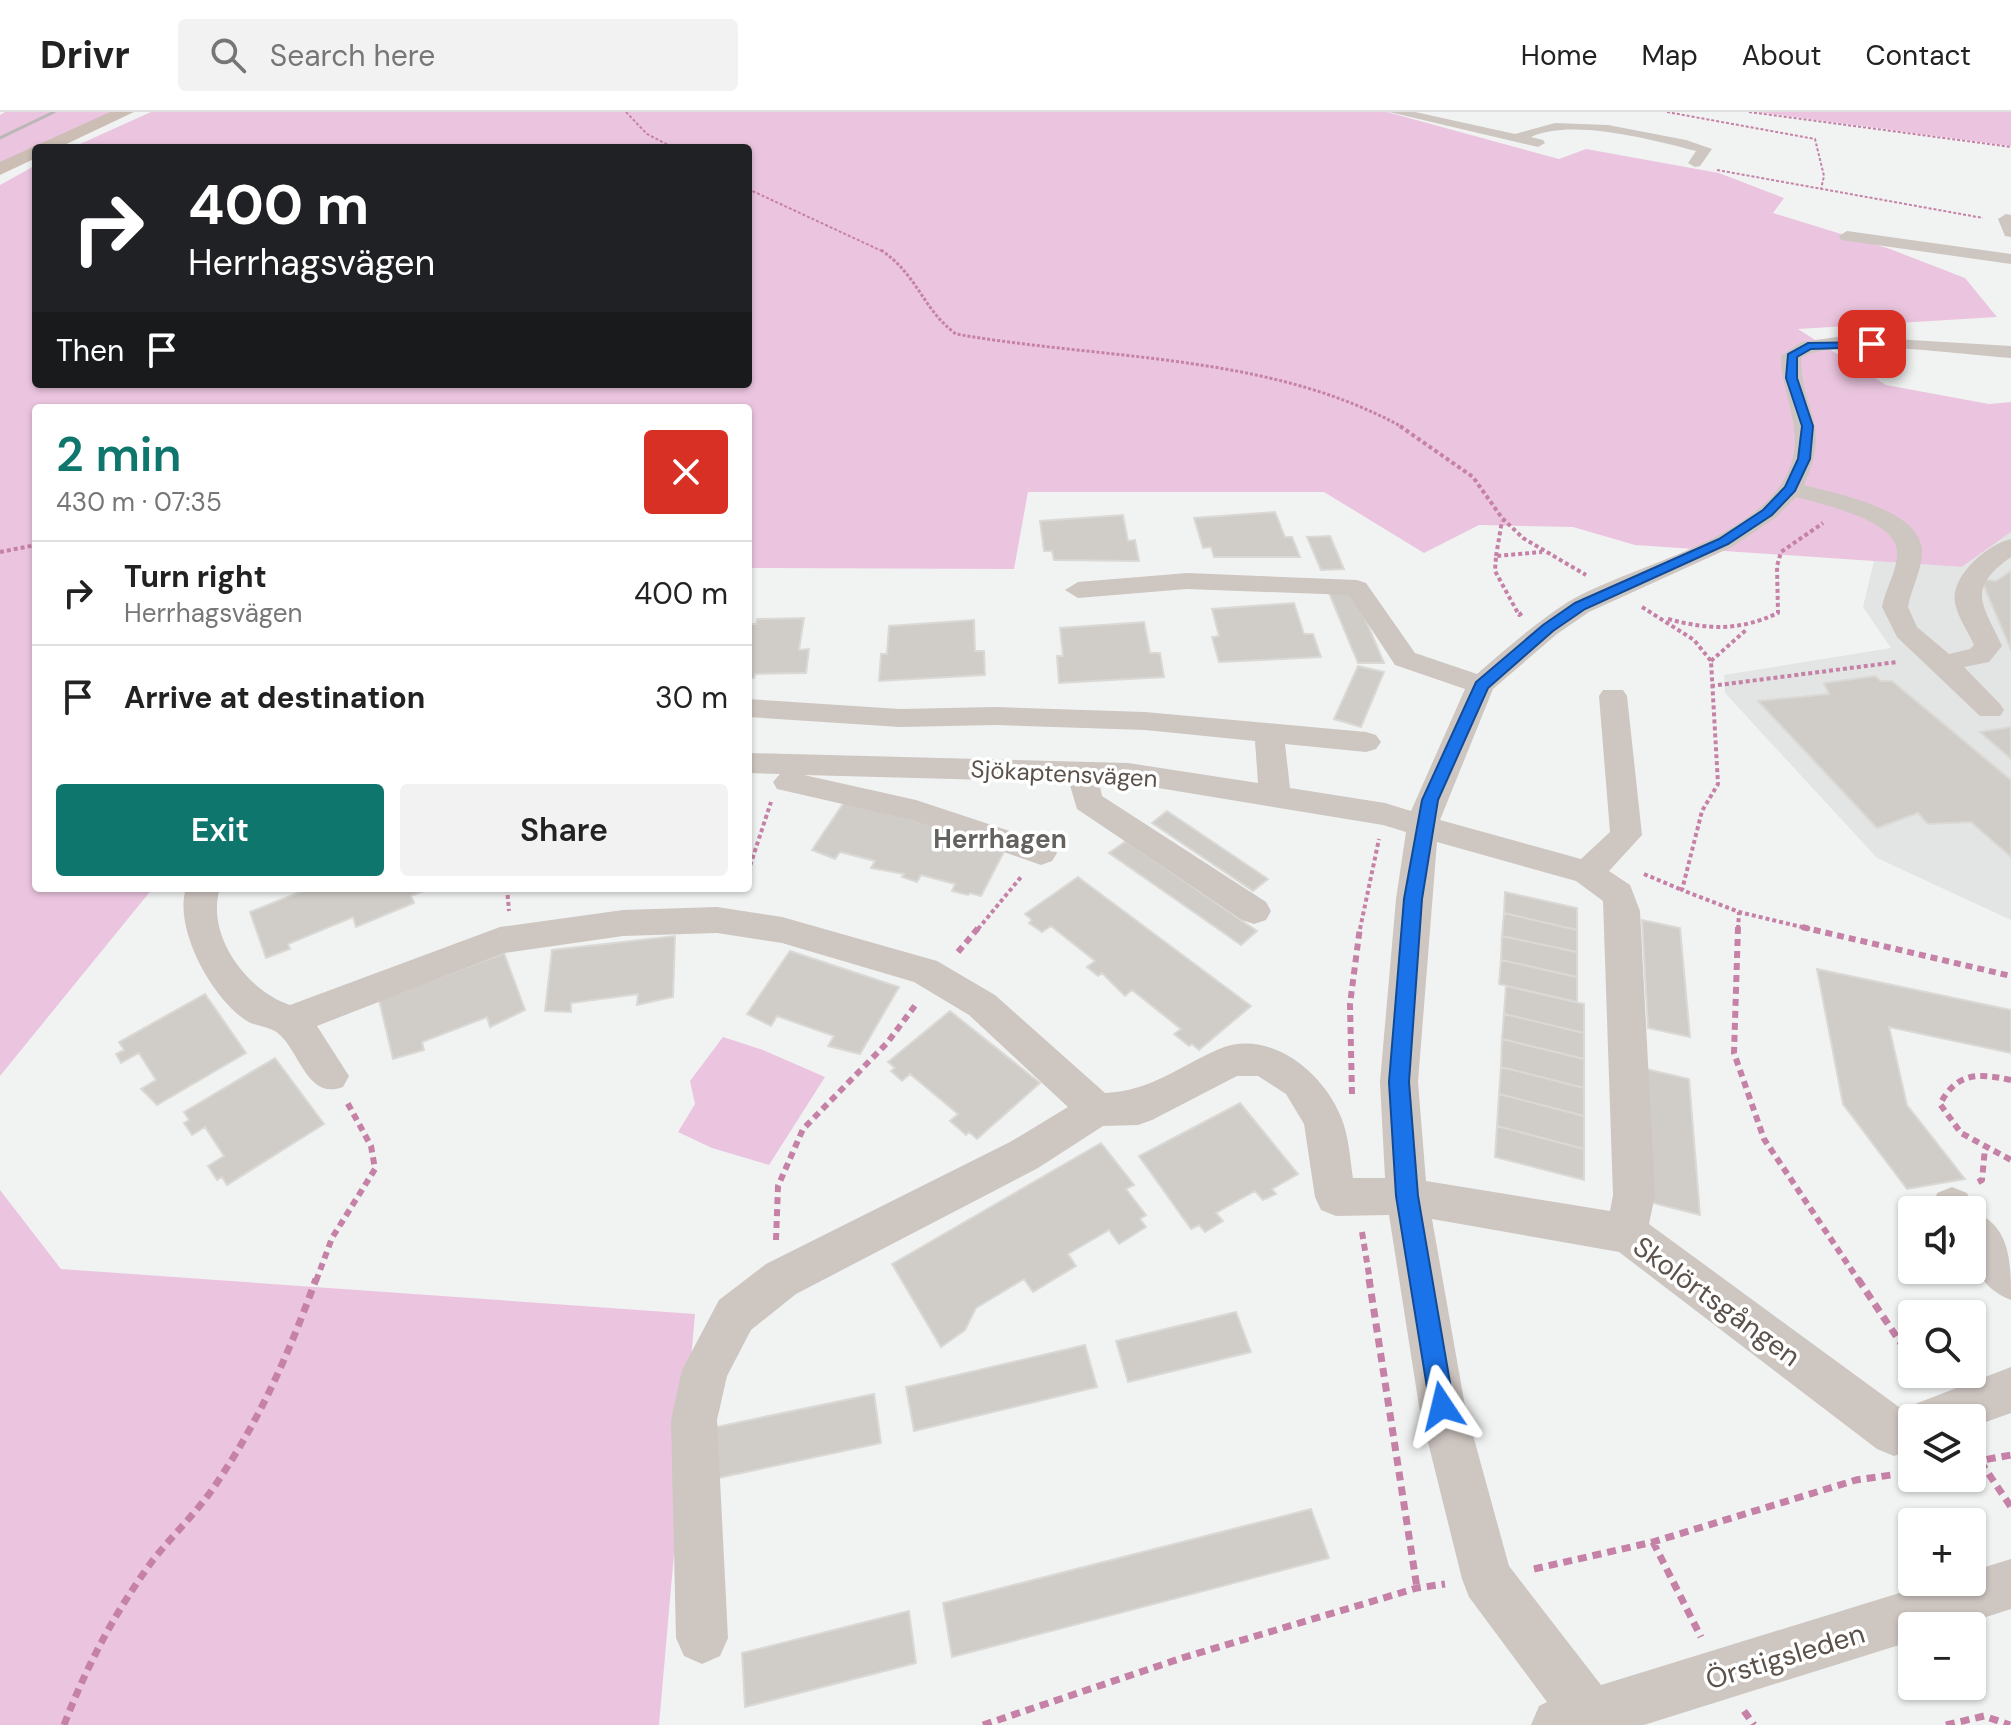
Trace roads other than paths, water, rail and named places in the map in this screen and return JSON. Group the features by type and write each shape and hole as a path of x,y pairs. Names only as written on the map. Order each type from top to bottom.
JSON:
{"main road":[{"path":"51,144 125,112"},
{"path":"0,169 32,153"}],"street":[{"path":"1396,112 1546,144"},
{"path":"1517,138 1529,129 1575,125 1705,149 1695,163"},
{"path":"1847,236 2011,259"},
{"path":"1574,1720 1487,1579 1442,1406 1407,1196 1399,1082 1413,899 1423,825 1430,800 1481,685 1548,628 1580,606 1723,542 1767,513 1791,488 1804,459 1807,426 1791,378 1791,356 1808,346 1844,342 2011,352"},
{"path":"1791,488 1877,515 1901,527 1908,537 1911,551 1895,607 1906,631 1941,660 1990,710"},
{"path":"1941,660 1979,656 1988,646 1967,598 1971,584 1997,553 2011,546"},
{"path":"1078,590 1187,581 1357,588 1405,659 1481,685"},
{"path":"1613,696 1626,835 1587,872 1618,894 1623,911 1634,1195 1626,1234"},
{"path":"752,708 900,718 996,716 1131,720 1366,742"},
{"path":"900,718 906,768"},
{"path":"1269,733 1275,797"},
{"name":"Sjökaptensvägen","path":"765,776 906,768 1128,773 1385,814 1500,850 1587,872"},
{"path":"1082,772 1088,801 1254,911"},
{"path":"765,776 865,795 970,824 1041,853"},
{"path":"200,892 200,929 230,979 259,1010 289,1021 330,1076"},
{"path":"289,1021 500,940 623,923 717,920 782,930 925,971 982,1005 1097,1110 1024,1155 790,1274 735,1315 705,1370 694,1420 702,1638"},
{"name":"Skolörtsgången","path":"1097,1110 1138,1108 1233,1060 1264,1061 1299,1083 1323,1120 1336,1197 1407,1196 1626,1234 1894,1432 1898,1431"},
{"path":"1986,1248 2011,1279"},
{"path":"1972,1404 2011,1390"},
{"name":"Örstigsleden","path":"1574,1720 2011,1584"}],"railway":[{"path":"0,138 54,112"}],"district":[{"name":"Herrhagen","path":"1000,839"}]}
